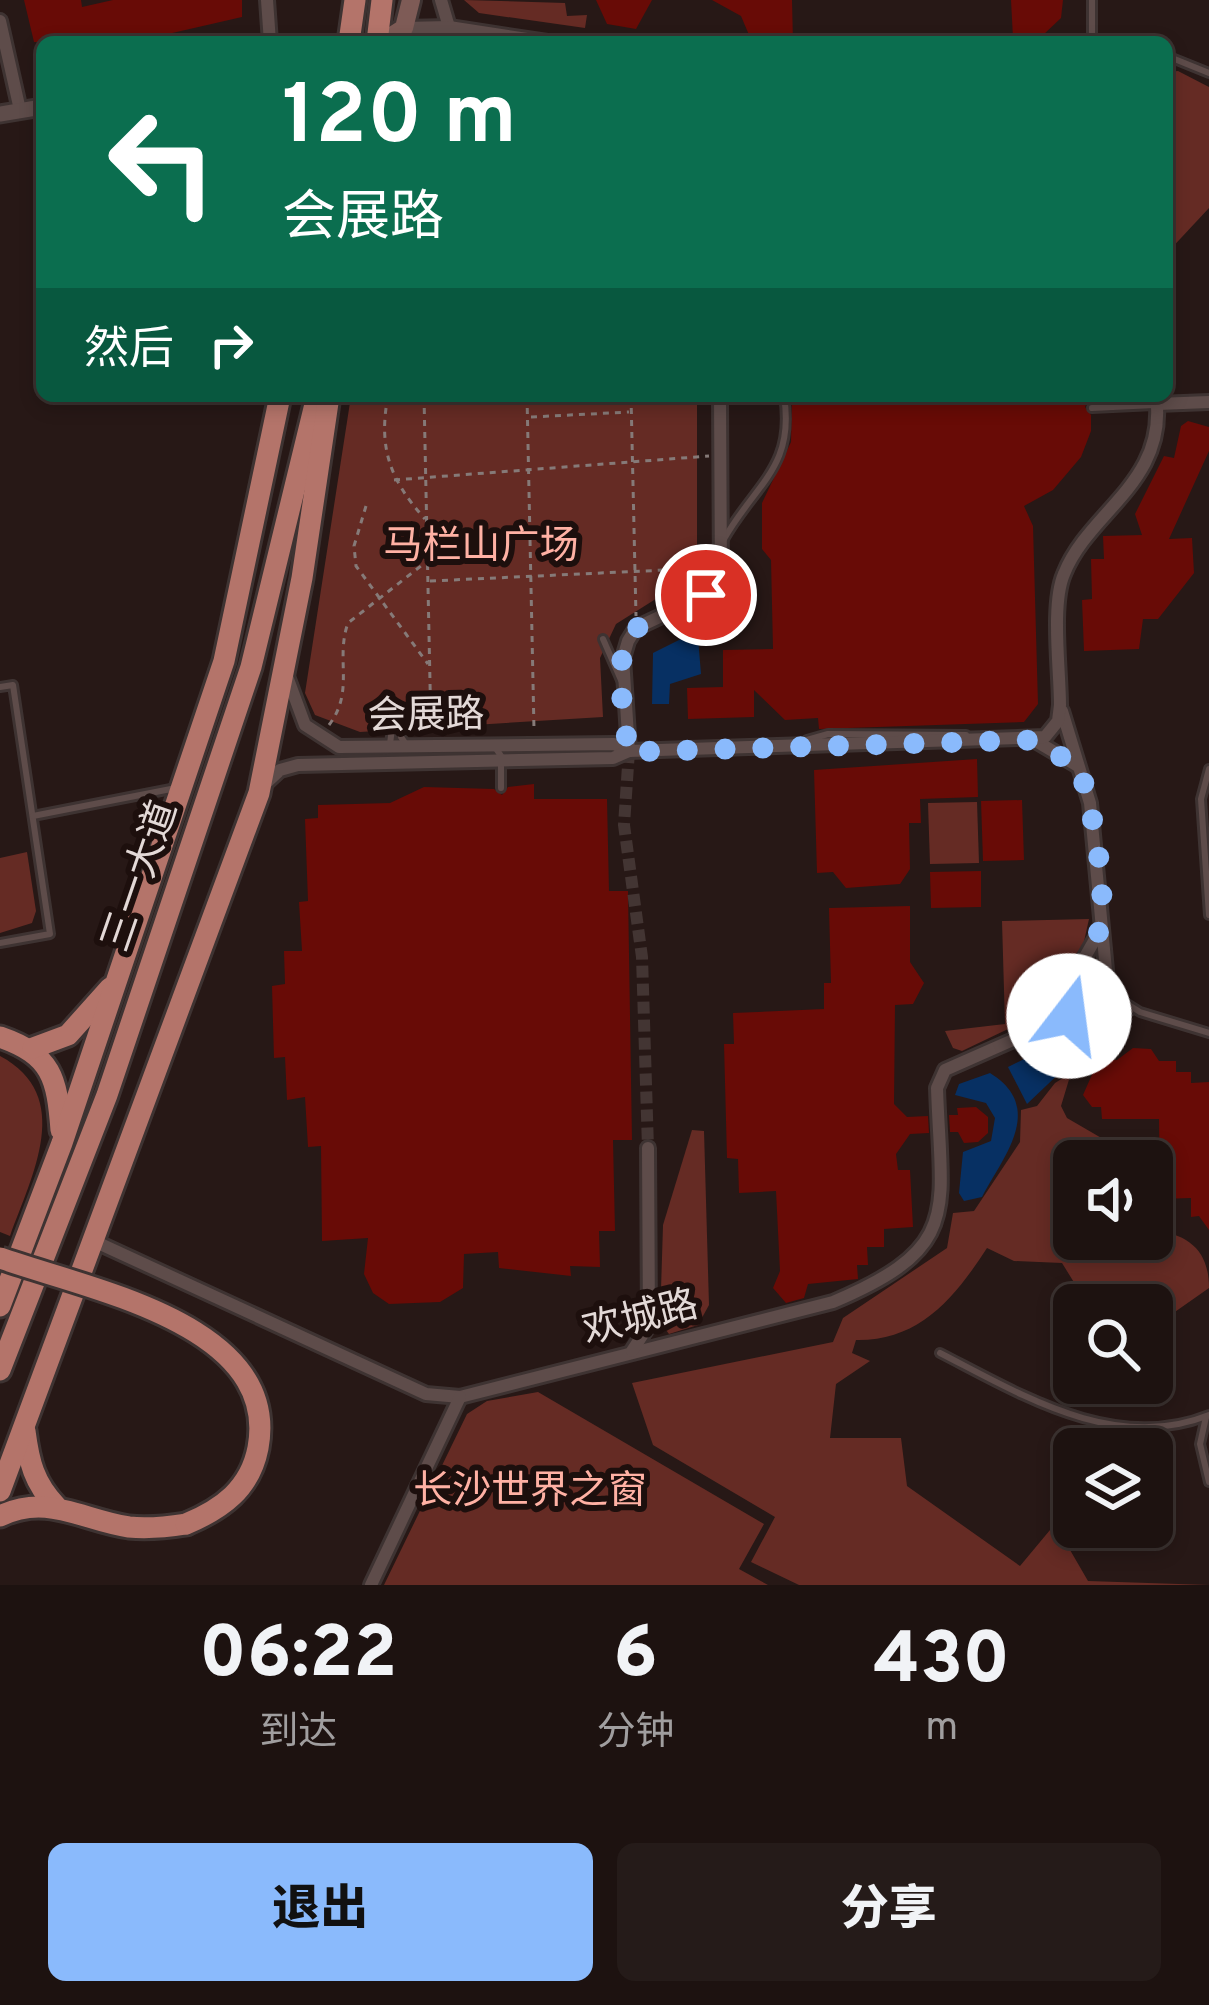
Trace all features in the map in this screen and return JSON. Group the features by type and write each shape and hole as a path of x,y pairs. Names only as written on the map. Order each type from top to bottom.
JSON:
{"highway":[{"path":"350,36 355,0"},
{"path":"380,36 382,0"},
{"name":"三一大道","path":"0,1306 62,1143 224,661 279,402"},
{"name":"三一大道","path":"0,1370 107,1095 251,668 316,402"},
{"path":"0,1491 259,793 328,402"},
{"path":"33,1048 68,1035 118,978"},
{"path":"0,1037 33,1048 49,1069 62,1143"},
{"path":"0,1258 169,1318 205,1336 234,1361 257,1394 261,1427 255,1460 243,1485 219,1510 186,1524 130,1527 56,1505 39,1489 24,1428"},
{"path":"0,1516 56,1505"}],"main road":[{"path":"390,36 404,28 410,0"}],"street":[{"path":"267,0 270,36"},
{"path":"441,0 449,27"},
{"path":"0,21 20,110"},
{"path":"404,28 449,27 504,36"},
{"path":"0,114 36,108"},
{"path":"1173,401 1209,402"},
{"path":"628,752 624,648 636,628 717,588 724,567 720,402"},
{"path":"1032,740 1053,730 1060,705 1064,572 1131,489 1147,454 1157,402"},
{"name":"会展路","path":"287,655 291,698 318,738 352,750 424,748 502,757 534,746 614,744 628,752"},
{"path":"1060,705 1090,802 1108,991 1108,1006 1100,1018 1047,1025 1064,990 1092,951 1101,921"},
{"path":"1032,740 1079,767"},
{"name":"会展路","path":"259,793 287,766 1032,740"},
{"path":"1064,990 1085,975 1099,980 1108,991"},
{"path":"1064,990 1064,1010 1081,1023"},
{"name":"欢城路","path":"96,1242 426,1394 460,1397 833,1302 896,1269 928,1240 940,1216 940,1076 956,1061 1047,1025"},
{"path":"629,1354 649,1324 648,1148"},
{"path":"371,1585 460,1397"}],"lane":[{"path":"1091,0 1092,36"},
{"path":"1173,58 1209,73"},
{"path":"724,539 745,501 781,463 787,444 784,402"},
{"path":"1092,408 1141,402"},
{"path":"603,639 624,686"},
{"path":"0,687 13,685 50,934 0,943"},
{"path":"383,749 393,739 397,713 401,737 424,748"},
{"path":"501,788 502,757"},
{"path":"1209,770 1203,779 1202,828 1209,915"},
{"path":"33,816 182,787"},
{"path":"1202,828 1209,841"},
{"path":"1203,866 1209,857"},
{"path":"1108,991 1140,1012 1209,1033"},
{"path":"1100,1018 1140,1012"},
{"path":"940,1353 1031,1400 1093,1422 1127,1428 1208,1416 1200,1444 1209,1481"}],"path":[{"path":"382,402 386,407"},
{"path":"387,402 384,446 394,480 427,520"},
{"path":"424,402 430,668 424,748"},
{"path":"526,402 534,746"},
{"path":"631,402 636,628"},
{"path":"527,418 631,412"},
{"path":"394,480 632,465 722,454"},
{"path":"366,506 354,546 356,566 430,668"},
{"path":"318,738 345,694 342,656 348,623 428,561"},
{"path":"428,581 724,567"}],"green space":[{"path":"464,0 565,3 567,16 587,15 585,28 479,13"},
{"path":"1173,71 1209,87 1209,208 1173,247"},
{"name":"马栏山广场","path":"350,402 697,402 697,573 616,624 600,658 603,717 360,732 315,715 305,693"},
{"path":"977,802 979,863 930,864 928,803"},
{"path":"27,852 36,911 32,923 0,933 0,858"},
{"path":"1089,919 1083,946 1048,984 1044,1012 962,1051 953,1048 945,1031 1005,1024 1002,921"},
{"path":"0,1056 23,1073 36,1092 42,1114 36,1163 10,1236 0,1232"},
{"path":"1071,1073 1061,1106 1067,1118 1105,1140 1053,1140 1053,1260 1173,1260 1173,1234 1201,1254 1209,1288 1173,1313 1173,1284 1075,1284 1062,1263 1014,1261 987,1248 933,1314 898,1333 856,1340 852,1353 870,1361 836,1384 830,1438 901,1438 907,1486 1020,1566 1053,1526 1053,1548 1069,1548 1088,1581 1209,1585 799,1585 751,1562 775,1517 653,1445 632,1383 833,1342 843,1318 947,1248 953,1213 974,1211 1020,1142 1021,1110 1037,1106 1055,1083"},
{"path":"692,1130 704,1131 709,1305 698,1325 669,1334 660,1322 663,1225"},
{"name":"长沙世界之窗","path":"538,1392 764,1524 739,1569 768,1585 384,1585 467,1414 487,1401"}],"water":[{"path":"691,634 698,638 701,674 670,684 669,704 652,704 653,653"},
{"path":"1055,1044 1066,1047 1067,1066 1027,1104 1008,1067"},
{"path":"990,1073 1016,1102 1015,1134 982,1197 964,1201 959,1193 963,1152 991,1141 995,1118 986,1103 955,1095 959,1084"}],"building":[{"path":"24,0 81,0 82,7 113,0 242,0 242,17 159,36 36,36 34,42"},
{"path":"596,0 652,0 636,29 607,24"},
{"path":"712,0 792,0 793,36 749,36 741,16"},
{"path":"1011,0 1063,0 1061,18 1042,36 1013,36"},
{"path":"792,402 1087,402 1091,431 1081,457 1053,490 1024,506 1033,526 1038,704 1024,722 819,729 818,718 785,720 754,690 754,717 688,719 687,688 723,687 723,650 773,649 771,560 762,549 762,503 791,442"},
{"path":"1188,421 1209,427 1209,451 1169,539 1192,538 1194,573 1158,619 1143,619 1139,649 1084,651 1082,600 1092,599 1091,559 1104,559 1103,536 1142,535 1135,514 1164,456 1174,458 1181,426"},
{"path":"977,759 978,797 920,799 921,823 909,823 910,869 900,884 846,888 833,872 817,873 814,770"},
{"path":"534,784 534,799 607,799 609,891 628,891 632,1140 613,1140 615,1231 599,1231 600,1267 570,1266 571,1276 499,1268 498,1252 464,1254 463,1288 440,1302 389,1304 373,1293 364,1274 368,1238 322,1241 321,1146 308,1147 305,1097 287,1100 285,1057 274,1058 272,986 285,984 284,951 302,951 299,902 308,901 305,819 318,818 318,805 390,803 424,787 494,789 502,795 508,787"},
{"path":"1022,800 1024,860 983,861 981,801"},
{"path":"981,871 981,907 931,908 930,872"},
{"path":"910,906 910,962 924,983 913,1004 895,1005 894,1104 907,1117 928,1116 929,1133 910,1134 896,1154 898,1170 910,1170 913,1227 884,1229 884,1247 867,1247 868,1265 857,1265 858,1279 808,1284 804,1298 786,1303 773,1288 780,1271 776,1191 739,1193 738,1159 727,1158 724,1044 734,1044 733,1013 824,1009 824,983 831,983 829,908"},
{"path":"1133,1048 1151,1049 1159,1061 1176,1061 1176,1072 1191,1072 1191,1083 1209,1082 1209,1230 1199,1216 1191,1217 1191,1198 1173,1199 1173,1140 1159,1140 1159,1119 1102,1119 1101,1107 1092,1107 1083,1095 1098,1061 1117,1060"},
{"path":"976,1107 988,1117 988,1133 978,1142 964,1143 958,1132 950,1132 949,1115 958,1115 957,1108"}],"tunnel":[{"path":"629,751 624,825 642,957 648,1148"}],"route":[{"path":"706,595 636,628 624,648 628,752 1032,740 1058,750 1079,767 1090,802 1101,921 1092,951 1064,990 1062,1004 1069,1016"}]}
